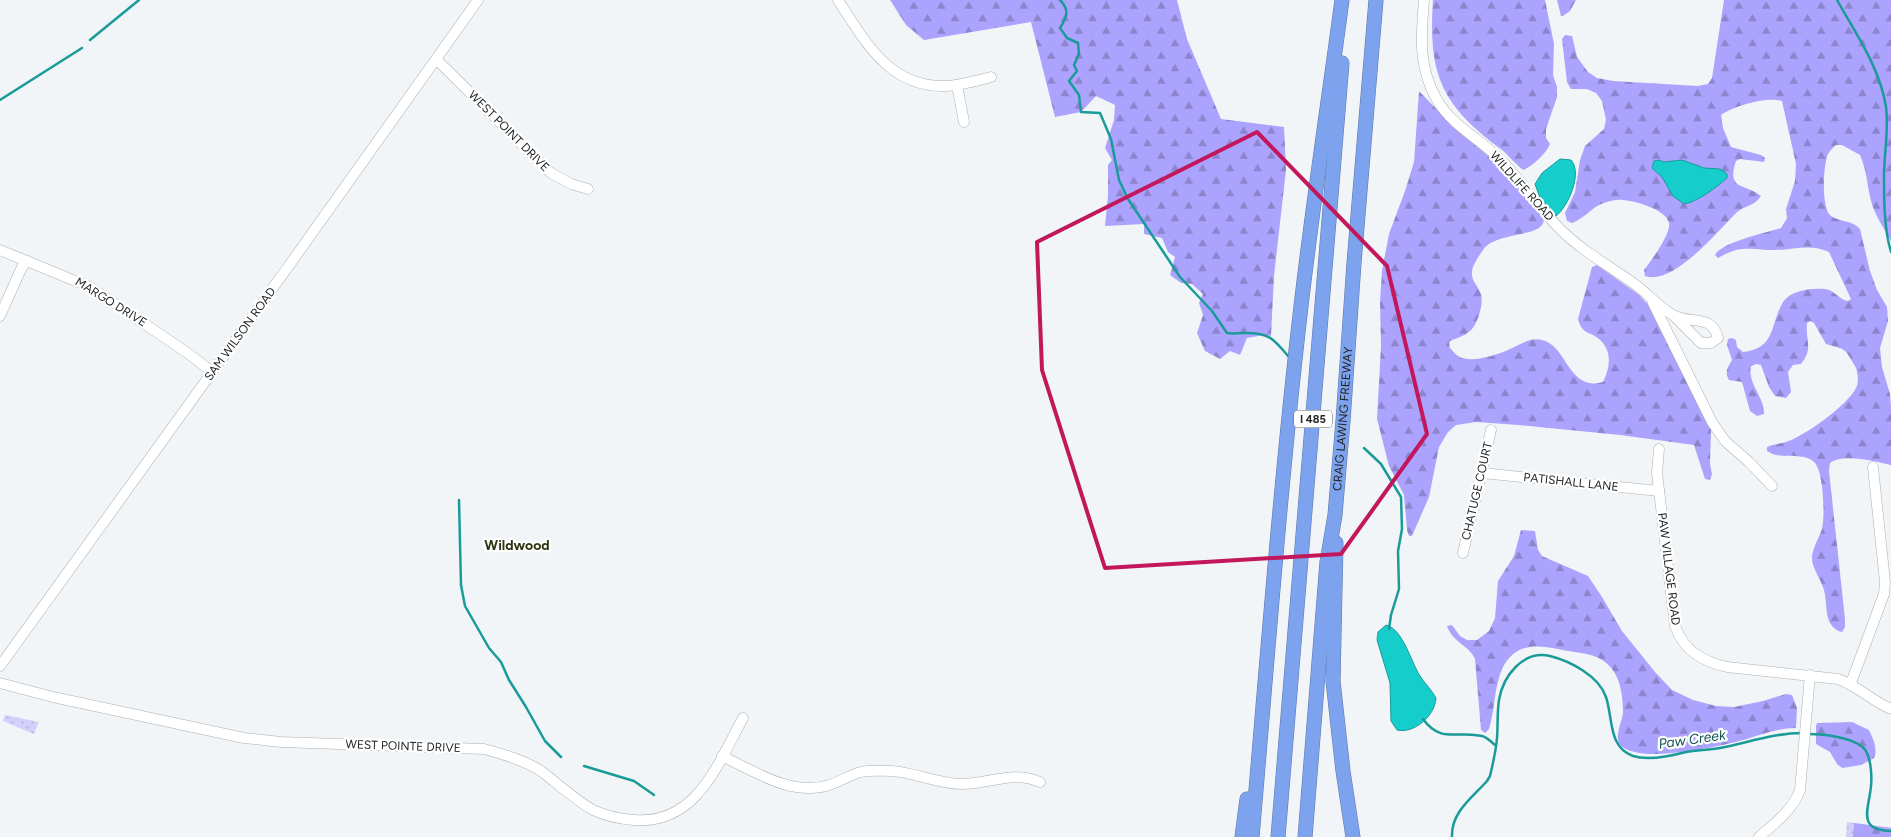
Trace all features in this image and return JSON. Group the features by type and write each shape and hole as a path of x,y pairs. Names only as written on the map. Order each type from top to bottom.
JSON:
{"highway":[{"path":"1252,837 1278,534 1299,322 1342,0"},
{"name":"I 485","path":"1278,837 1346,0"},
{"name":"CRAIG LAWING FREEWAY","path":"1304,837 1327,562 1335,515 1376,0"},
{"path":"1335,515 1337,562 1333,681 1353,837"},
{"path":"1242,837 1253,755 1263,710"}],"street":[{"name":"SAM WILSON ROAD","path":"0,666 437,60 478,0"},
{"path":"838,0 864,41 877,57 893,71 908,80 945,86 991,77"},
{"name":"WILDLIFE ROAD","path":"1424,0 1421,52 1427,75 1445,111 1459,127 1480,141 1503,162 1560,229 1674,316"},
{"name":"WEST POINT DRIVE","path":"437,60 551,173 571,184 588,189"},
{"path":"957,85 964,122"},
{"name":"MARGO DRIVE","path":"0,250 90,287 189,354 212,372"},
{"path":"0,316 22,268 28,261"},
{"path":"1646,294 1656,307 1712,422 1725,441 1772,486"},
{"name":"CHATUGE COURT","path":"1463,553 1491,430"},
{"name":"PAW VILLAGE ROAD","path":"1659,449 1657,473 1675,626 1678,636 1688,649 1698,657 1727,667 1838,679 1851,684 1891,709"},
{"path":"1851,684 1884,594 1885,582 1873,467"},
{"name":"PATISHALL LANE","path":"1482,473 1659,491"},
{"path":"1759,837 1796,800 1800,790 1810,675"},
{"name":"WEST POINTE DRIVE","path":"0,683 53,697 244,738 281,742 484,750 510,757 532,766 593,810 620,819 644,821 666,816 688,805 703,790 743,718"},
{"path":"722,756 783,784 804,788 829,785 861,772 872,771 904,772 945,783 964,784 1018,776 1028,777 1040,782"}],"highlighted area":[{"path":"1257,132 1387,266 1427,434 1341,554 1105,568 1042,370 1037,242"}],"shaded area":[{"path":"5,715 39,722 34,734 3,721"},
{"path":"1847,822 1891,828 1891,837 1846,837"}],"green space":[{"path":"890,0 1177,0 1187,39 1221,119 1284,127 1286,170 1274,276 1271,336 1264,335 1247,338 1240,355 1230,351 1220,359 1205,351 1197,333 1203,315 1199,303 1203,294 1192,284 1181,283 1170,275 1175,257 1168,252 1162,238 1144,234 1144,224 1105,226 1108,196 1108,165 1112,160 1105,148 1114,120 1115,105 1096,96 1081,112 1055,117 1031,22 924,40 906,25"},
{"path":"1433,0 1545,0 1554,44 1553,75 1557,87 1557,97 1546,129 1546,138 1550,144 1546,152 1539,159 1524,170 1481,134 1452,103 1437,69 1433,49"},
{"path":"1557,0 1576,0 1570,11 1561,16"},
{"path":"1724,0 1891,0 1891,241 1873,206 1860,155 1842,145 1836,145 1828,154 1824,177 1824,196 1828,212 1831,216 1853,224 1860,229 1870,271 1877,290 1887,307 1888,321 1880,348 1882,367 1890,394 1891,465 1851,458 1836,460 1830,463 1829,471 1845,619 1845,627 1842,632 1835,629 1830,623 1827,615 1824,590 1812,562 1813,551 1822,529 1823,515 1822,484 1817,467 1814,462 1803,457 1772,454 1767,451 1767,447 1794,439 1835,411 1857,386 1856,368 1844,350 1826,344 1814,323 1810,321 1807,323 1807,353 1801,364 1793,365 1788,372 1791,392 1786,398 1775,396 1769,387 1761,365 1751,366 1751,379 1762,402 1764,414 1757,416 1750,411 1742,382 1729,380 1727,374 1732,360 1727,345 1728,339 1736,340 1737,347 1743,352 1754,350 1761,346 1767,341 1783,302 1791,295 1796,292 1825,289 1832,291 1842,299 1848,301 1851,299 1829,252 1822,249 1809,247 1775,250 1746,249 1736,250 1718,258 1715,255 1719,250 1735,242 1781,228 1787,218 1786,209 1795,181 1796,164 1782,101 1768,100 1751,103 1734,108 1721,115 1723,128 1731,147 1761,155 1765,158 1764,162 1740,159 1736,161 1733,177 1739,185 1761,196 1756,202 1736,213 1694,255 1669,273 1656,277 1645,276 1644,270 1660,247 1669,228 1667,218 1656,210 1635,202 1618,200 1600,205 1581,219 1572,223 1567,221 1565,213 1575,192 1580,160 1585,146 1604,129 1606,120 1602,101 1596,93 1587,89 1571,89 1567,82 1562,39 1565,35 1572,36 1577,57 1588,72 1597,78 1613,81 1698,86 1708,84 1712,78"},
{"path":"1419,91 1452,125 1501,167 1543,215 1543,223 1539,228 1499,239 1483,250 1472,271 1473,280 1479,289 1482,301 1478,317 1470,331 1449,342 1450,348 1463,358 1476,359 1498,354 1529,340 1538,339 1550,344 1557,350 1569,367 1582,380 1591,383 1603,382 1609,365 1607,349 1596,336 1582,328 1578,319 1592,267 1597,265 1638,294 1650,306 1711,430 1710,464 1712,474 1710,480 1705,479 1694,445 1620,435 1518,425 1476,422 1456,425 1448,432 1439,447 1429,497 1412,536 1409,536 1404,495 1389,466 1377,419 1381,346 1380,302 1382,271 1389,234 1414,162"},
{"path":"1521,530 1535,531 1538,550 1542,556 1588,576 1622,631 1672,690 1693,700 1716,706 1734,707 1786,694 1792,695 1797,708 1796,728 1777,730 1736,742 1691,751 1646,754 1631,751 1622,746 1618,740 1623,702 1619,684 1612,669 1603,660 1592,656 1539,646 1522,649 1515,653 1502,669 1489,729 1485,733 1481,730 1475,659 1469,650 1453,636 1447,626 1452,625 1460,636 1467,640 1477,640 1489,631 1495,618 1498,581 1514,556"},
{"path":"1852,722 1869,730 1875,744 1875,754 1874,758 1861,765 1842,768 1837,764 1830,752 1816,744 1816,726 1817,723"},
{"path":"1854,823 1891,828 1891,837 1853,837"}],"water":[{"path":"1560,159 1571,160 1574,166 1575,181 1569,198 1561,212 1556,216 1540,198 1535,184 1542,173"},
{"path":"1682,160 1704,168 1720,169 1727,174 1727,178 1701,197 1684,204 1673,196 1662,177 1652,168 1654,161 1664,162"},
{"path":"1386,625 1392,628 1402,639 1420,676 1436,698 1435,705 1428,717 1417,726 1404,731 1397,730 1391,721 1390,683 1377,640 1378,632"}],"waterway":[{"path":"90,40 139,0"},
{"path":"1060,0 1066,10 1060,28 1067,38 1078,43 1079,54 1074,65 1077,71 1069,81 1079,95 1081,112 1100,113 1111,139 1119,180 1128,199 1180,277 1212,311 1227,333 1264,335 1274,341 1288,356"},
{"path":"1837,0 1873,65 1883,93 1887,124 1884,205 1891,252"},
{"path":"0,100 82,48"},
{"path":"1364,448 1381,464 1401,497 1402,529 1398,551 1399,589 1389,629"},
{"path":"459,500 461,585 465,606 489,648 501,662 509,680 545,741 561,757"},
{"name":"Paw Creek","path":"1452,837 1455,820 1459,813 1490,776 1497,743 1498,710 1501,691 1516,667 1531,657 1540,655 1558,658 1583,670 1597,682 1606,697 1615,739 1625,752 1633,756 1646,758 1660,757 1720,748 1792,733 1802,733"},
{"path":"1423,719 1430,727 1443,734 1482,736 1495,745"},
{"name":"Paw Creek","path":"1807,734 1847,739 1855,742 1866,751 1871,773 1867,817 1873,827 1891,831"},
{"path":"584,766 634,781 654,795"}],"district":[{"name":"Wildwood","path":"517,545"}]}
